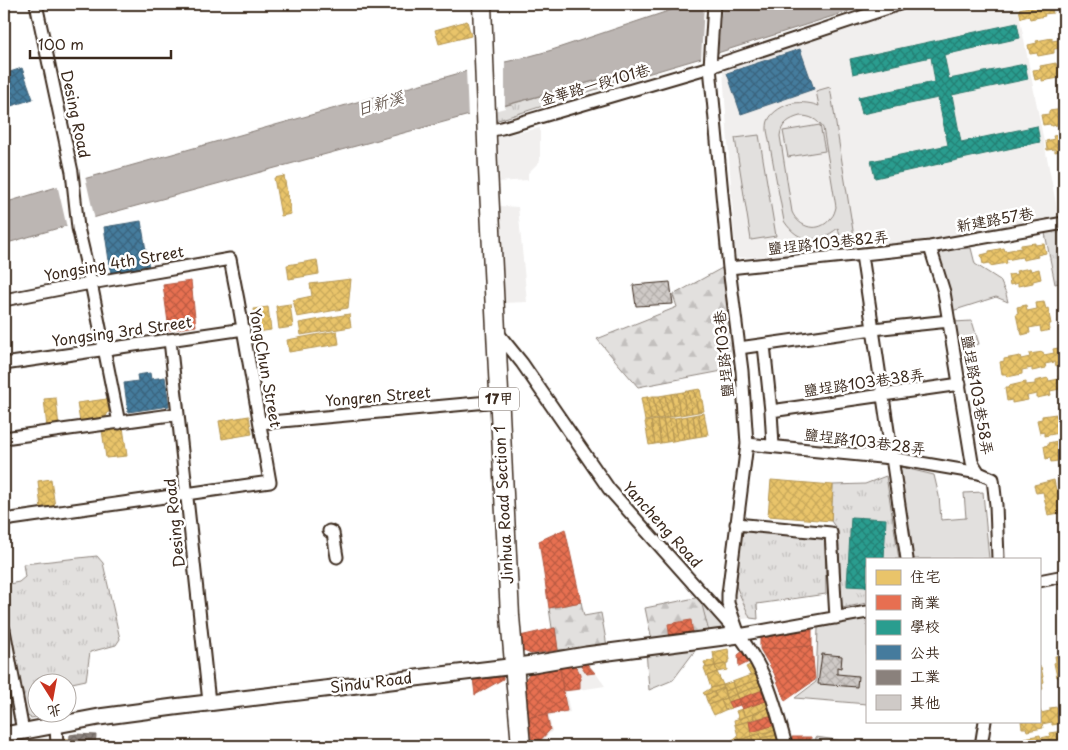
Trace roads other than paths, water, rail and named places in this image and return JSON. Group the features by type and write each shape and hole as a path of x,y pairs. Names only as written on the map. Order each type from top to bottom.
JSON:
{"main road":[{"name":"Jinhua Road Section 1","path":"482,4 510,616 520,746"}],"street":[{"name":"Desing Road","path":"36,4 72,172 78,224 91,283"},
{"name":"鹽埕路103巷","path":"714,4 711,64 729,268 742,371 747,444 728,594 728,603 739,634"},
{"name":"金華路一段101巷","path":"487,131 711,64 900,4"},
{"name":"新建路57巷","path":"930,247 1064,223"},
{"name":"鹽埕路103巷82弄","path":"729,268 930,247"},
{"name":"鹽埕路103巷58弄","path":"930,247 944,292 950,321 972,462 979,473"},
{"path":"862,255 907,558"},
{"name":"Yongsing 4th Street","path":"4,300 230,259"},
{"name":"YongChun Street","path":"186,494 270,482 230,259"},
{"path":"91,283 119,423"},
{"name":"鹽埕路103巷58弄","path":"739,348 873,329 950,321"},
{"name":"Yongsing 3rd Street","path":"4,364 244,329"},
{"name":"Yancheng Road","path":"497,332 522,363 609,490 739,634 768,685 785,746"},
{"name":"Desing Road","path":"170,340 209,702"},
{"path":"764,345 773,446"},
{"name":"鹽埕路103巷38弄","path":"771,411 960,384"},
{"name":"Yongren Street","path":"260,423 499,401"},
{"path":"4,438 178,414"},
{"name":"鹽埕路103巷28弄","path":"747,444 891,458 979,473"},
{"path":"979,473 993,479 998,558"},
{"path":"4,520 186,494"},
{"path":"736,524 831,533 836,618"},
{"path":"329,531 333,533 337,557"},
{"path":"1040,581 1064,576"},
{"path":"739,634 866,612"},
{"path":"4,630 23,731"},
{"name":"Sindu Road","path":"4,735 99,717 514,666 586,654 739,634"},
{"path":"981,746 985,722"},
{"path":"56,725 57,746"}],"water":[{"name":"日新溪","path":"689,4 871,4 610,85 605,78 103,215 4,244 4,203 474,69 552,50"}]}
